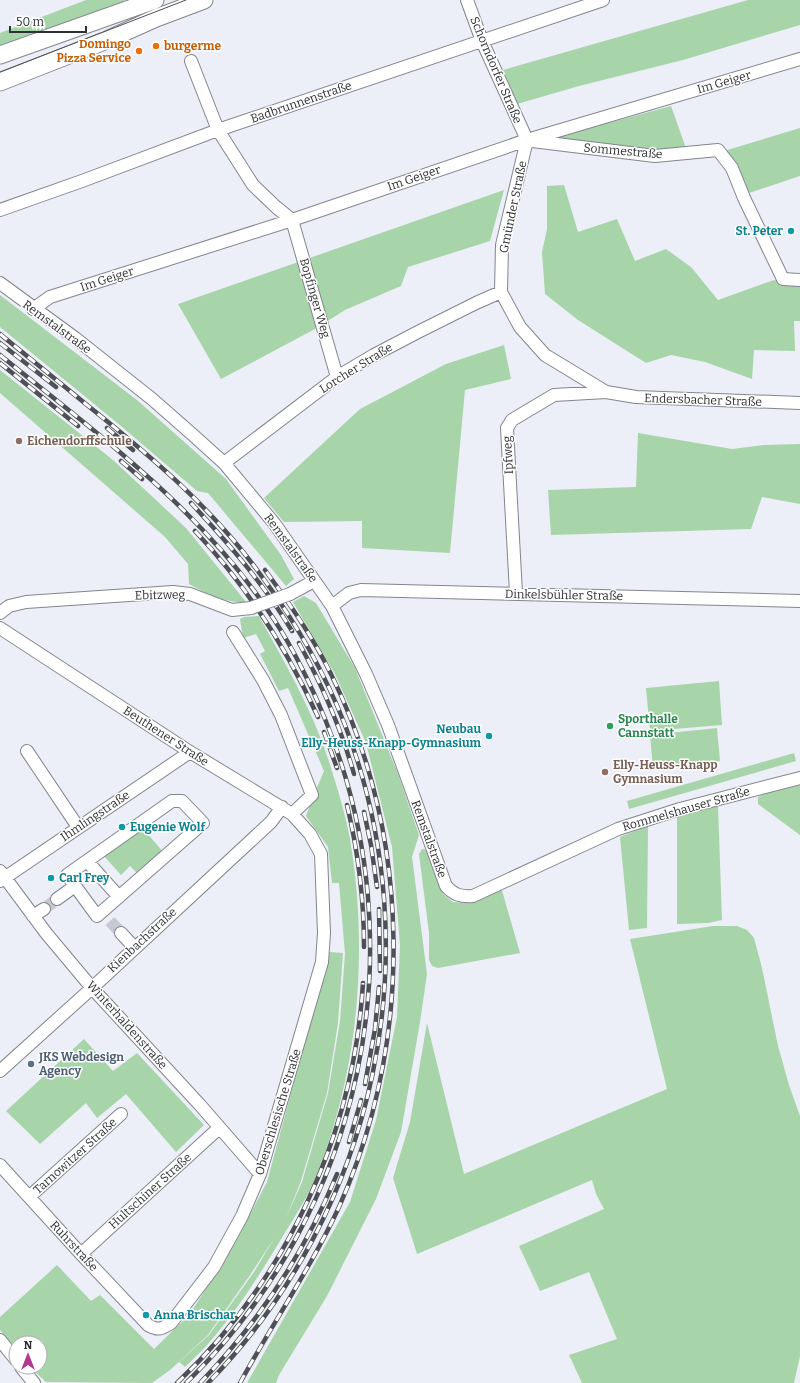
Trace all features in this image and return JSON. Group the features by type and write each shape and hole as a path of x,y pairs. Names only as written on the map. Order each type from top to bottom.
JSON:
{"main road":[{"path":"0,55 155,0"},
{"path":"0,82 107,40 156,18 204,0"}],"street":[{"name":"Schorndorfer Straße","path":"467,0 482,41 527,140"},
{"name":"Badbrunnenstraße","path":"0,210 218,130 482,41 579,4 603,0"},
{"name":"Im Geiger","path":"34,309 50,297 292,220 527,140 800,60"},
{"path":"191,61 218,130 253,185 292,220"},
{"name":"Sommestraße","path":"527,140 655,156 718,150 732,168 744,198 782,279 800,280"},
{"name":"Gmünder Straße","path":"527,140 502,245 501,292 520,327 545,355 606,392"},
{"name":"Bopfinger Weg","path":"292,220 337,377"},
{"name":"Remstalstraße","path":"0,283 74,338 152,400 224,463 274,523 332,606 366,674 388,725 446,886 450,892 456,895 465,896"},
{"name":"Lorcher Straße","path":"224,463 337,377 374,355 418,332 501,292"},
{"name":"Endersbacher Straße","path":"606,392 636,398 800,403"},
{"name":"Ipfweg","path":"516,594 507,428 512,420 554,395 606,392"},
{"name":"Ebitzweg","path":"0,613 9,606 26,602 182,592 232,610 251,608 290,594 314,581"},
{"name":"Dinkelsbühler Straße","path":"332,606 349,594 361,590 800,601"},
{"name":"Beuthener Straße","path":"0,628 190,752 287,810 310,834 322,854"},
{"path":"233,632 263,680 281,715 312,795 287,810"},
{"path":"27,751 78,828"},
{"name":"Ihmlingstraße","path":"1,876 78,828 190,752"},
{"name":"Rommelshauser Straße","path":"465,896 473,896 618,829 680,809 800,778"},
{"path":"172,801 182,801 203,823 119,897 106,916 97,916 66,875 87,861 172,801"},
{"name":"Kienbachstraße","path":"0,1071 271,822 287,810"},
{"name":"Oberschlesische Straße","path":"148,1325 155,1329 161,1329 171,1323 214,1267 242,1216 260,1174 322,962 324,933 322,854"},
{"path":"87,861 119,897"},
{"name":"Winterhaldenstraße","path":"1,876 92,988 200,1105 260,1174"},
{"path":"57,899 75,886"},
{"path":"33,916 44,909"},
{"path":"121,933 134,947"},
{"name":"Tarnowitzer Straße","path":"30,1197 121,1114"},
{"name":"Hultschiner Straße","path":"81,1254 219,1128"},
{"name":"Ruhrstraße","path":"0,1165 148,1325"},
{"path":"0,1340 8,1350"},
{"path":"28,1375 34,1383"}],"green space":[{"path":"86,0 124,0 126,6 0,47 0,33"},
{"path":"748,0 800,0 800,25 683,60 579,86 517,104 503,70"},
{"path":"671,106 686,148 653,151 549,139"},
{"path":"800,128 800,176 746,194 724,151"},
{"path":"564,185 578,232 617,219 635,261 666,249 691,267 718,300 774,280 800,285 800,321 794,321 795,351 754,350 752,379 705,362 671,355 646,363 578,320 545,294 542,252 547,229 547,186"},
{"path":"504,190 490,241 408,267 401,286 345,310 315,329 221,379 178,304"},
{"path":"0,295 137,400 226,479 281,555 294,579 286,586 208,493 197,491 121,426 0,327"},
{"path":"504,345 511,379 465,390 450,553 362,548 362,521 284,522 264,498 360,409 446,364"},
{"path":"0,370 113,460 186,528 246,602 224,600 189,584 188,564 165,537 0,393"},
{"path":"638,433 732,449 764,445 800,444 800,504 762,497 751,529 551,535 548,490 636,487"},
{"path":"304,596 316,603 355,668 398,774 419,835 412,857 427,974 401,1132 376,1199 327,1296 279,1375 276,1383 247,1383 350,1202 376,1120 397,1017 400,945 392,847 366,743 335,674 293,602"},
{"path":"259,616 299,690 317,728 324,748 344,813 350,839 358,911 358,985 350,1057 333,1128 321,1165 312,1186 267,1262 242,1301 224,1325 185,1367 179,1362 209,1335 254,1272 275,1237 208,1335 170,1370 152,1383 46,1382 39,1375 48,1375 48,1335 8,1335 8,1340 0,1330 0,1317 57,1265 91,1301 100,1295 154,1349 190,1314 237,1239 267,1182 329,952 343,953 338,1023 327,1093 301,1181 286,1218 302,1182 328,1093 340,1021 345,954 339,883 332,883 328,847 306,816 324,771 288,688 279,691 260,654 265,651 256,634 243,638 240,619 244,617"},
{"path":"719,681 722,725 650,731 646,688"},
{"path":"717,728 720,761 653,768 650,735"},
{"path":"794,753 796,761 629,809 627,801"},
{"path":"800,785 800,835 758,804 758,797 766,793"},
{"path":"718,805 722,920 708,923 677,924 677,816"},
{"path":"141,826 164,853 139,875 130,866 121,875 103,855"},
{"path":"648,826 647,928 629,930 620,837"},
{"path":"422,849 428,850 443,894 453,902 469,903 501,887 520,953 438,968 432,966 429,960 429,933 419,854"},
{"path":"713,926 737,926 747,930 754,938 762,968 778,1046 800,1116 800,1356 794,1383 582,1383 569,1355 617,1339 589,1272 540,1291 519,1246 604,1209 596,1194 592,1180 417,1254 393,1178 410,1122 427,1023 464,1174 667,1089 630,939"},
{"path":"84,1039 113,1071 137,1053 204,1125 176,1152 126,1094 97,1118 86,1103 40,1144 6,1111"}],"tunnel":[{"path":"44,909 57,899"},
{"path":"110,921 121,933"}],"tram line":[{"path":"0,72 186,0"}],"railway":[{"path":"0,334 138,446 182,486 223,528 260,574 297,628 328,685 345,725 371,811 384,899 384,987 372,1074 349,1159 313,1239 266,1314 208,1383"},
{"path":"0,343 56,387"},
{"path":"0,355 112,446 184,510 217,545 247,582 275,621 308,681 325,719 353,806 368,895 369,984 357,1072 333,1158 296,1239 247,1314 186,1383"},
{"path":"0,363 78,426"},
{"path":"107,428 133,450"},
{"path":"121,461 142,479"},
{"path":"191,503 245,564 270,597 292,631"},
{"path":"195,531 249,596 293,667 318,717"},
{"path":"240,1383 328,1230 339,1207 364,1143 381,1076 391,1008 394,939 389,871 377,803 358,737 324,660 300,620 265,570"},
{"path":"299,643 330,707 354,774"},
{"path":"324,732 337,768"},
{"path":"347,805 360,875 364,947"},
{"path":"364,812 371,845 377,887"},
{"path":"379,909 380,971"},
{"path":"177,1383 216,1342 251,1298 282,1251 308,1201 329,1148 346,1095 357,1039 363,983"},
{"path":"365,1084 375,1029 379,987"},
{"path":"349,1142 361,1100"},
{"path":"200,1383 242,1336 279,1285 310,1231 337,1174"}],"place":[{"name":"burgerme","path":"156,46"},
{"name":"Domingo Pizza Service","path":"139,51"},
{"name":"St. Peter","path":"791,231"},
{"name":"Eichendorffschule","path":"19,441"},
{"name":"Sporthalle Cannstatt","path":"610,726"},
{"name":"Neubau Elly-Heuss-Knapp-Gymnasium","path":"489,736"},
{"name":"Elly-Heuss-Knapp Gymnasium","path":"605,772"},
{"name":"Eugenie Wolf","path":"122,827"},
{"name":"Carl Frey","path":"51,878"},
{"name":"JKS Webdesign Agency","path":"31,1064"},
{"name":"Anna Brischar","path":"146,1315"}]}
